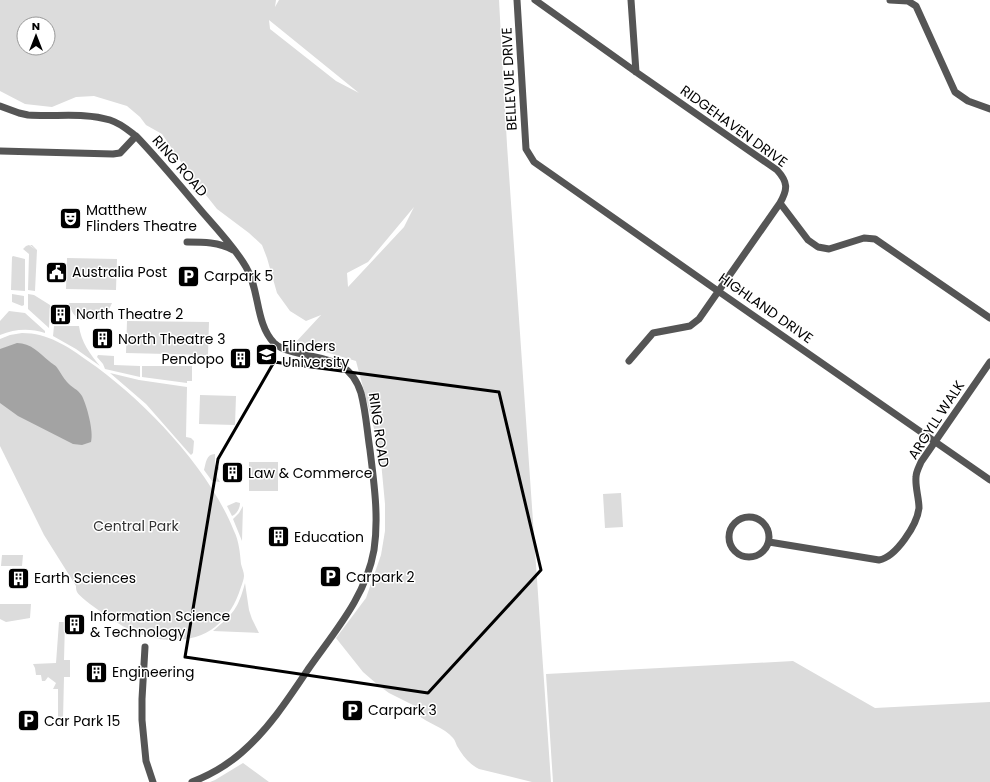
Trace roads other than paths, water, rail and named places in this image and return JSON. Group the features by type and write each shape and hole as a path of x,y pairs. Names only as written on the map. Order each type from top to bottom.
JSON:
{"street":[{"name":"BELLEVUE DRIVE","path":"517,0 526,149 529,155"},
{"name":"RIDGEHAVEN DRIVE","path":"535,0 777,170 784,177 786,186 785,195 700,319 690,326 653,333 629,362"},
{"path":"631,0 636,72"},
{"path":"890,0 908,1 916,6 955,92 968,101 990,109"},
{"name":"RING ROAD","path":"0,106 28,115 89,117 110,120 126,128 136,136 236,252 250,273 264,327 274,343 278,347 287,350 334,362 347,370 359,386 363,399 373,474 376,516 376,536 370,564 364,582 344,621 267,726 243,752 219,770 192,782"},
{"path":"0,151 113,154 120,153 136,136"},
{"name":"HIGHLAND DRIVE","path":"529,155 534,162 990,480"},
{"path":"780,203 808,240 818,247 829,249 864,238 875,239 990,318"},
{"path":"187,242 226,246 236,252"},
{"name":"ARGYLL WALK","path":"769,542 879,560 886,559 898,549 915,521 919,508 916,477 921,462 990,362"},
{"path":"752,517 759,519 768,528 770,535 769,542 762,553 756,557 742,557 731,548 728,535 730,528 739,519 752,517"},
{"path":"145,647 142,720 146,761 153,782"}],"place":[{"name":"Matthew Flinders Theatre","path":"70,218"},
{"name":"Australia Post","path":"57,272"},
{"name":"Carpark 5","path":"188,276"},
{"name":"North Theatre 2","path":"61,314"},
{"name":"North Theatre 3","path":"103,339"},
{"name":"Flinders University","path":"267,354"},
{"name":"Pendopo","path":"240,359"},
{"name":"Law & Commerce","path":"233,473"},
{"name":"Education","path":"278,537"},
{"name":"Carpark 2","path":"330,577"},
{"name":"Earth Sciences","path":"18,578"},
{"name":"Information Science & Technology","path":"75,624"},
{"name":"Engineering","path":"97,672"},
{"name":"Carpark 3","path":"353,710"},
{"name":"Car Park 15","path":"28,721"}],"park label":[{"name":"Central Park","path":"136,526"}]}
